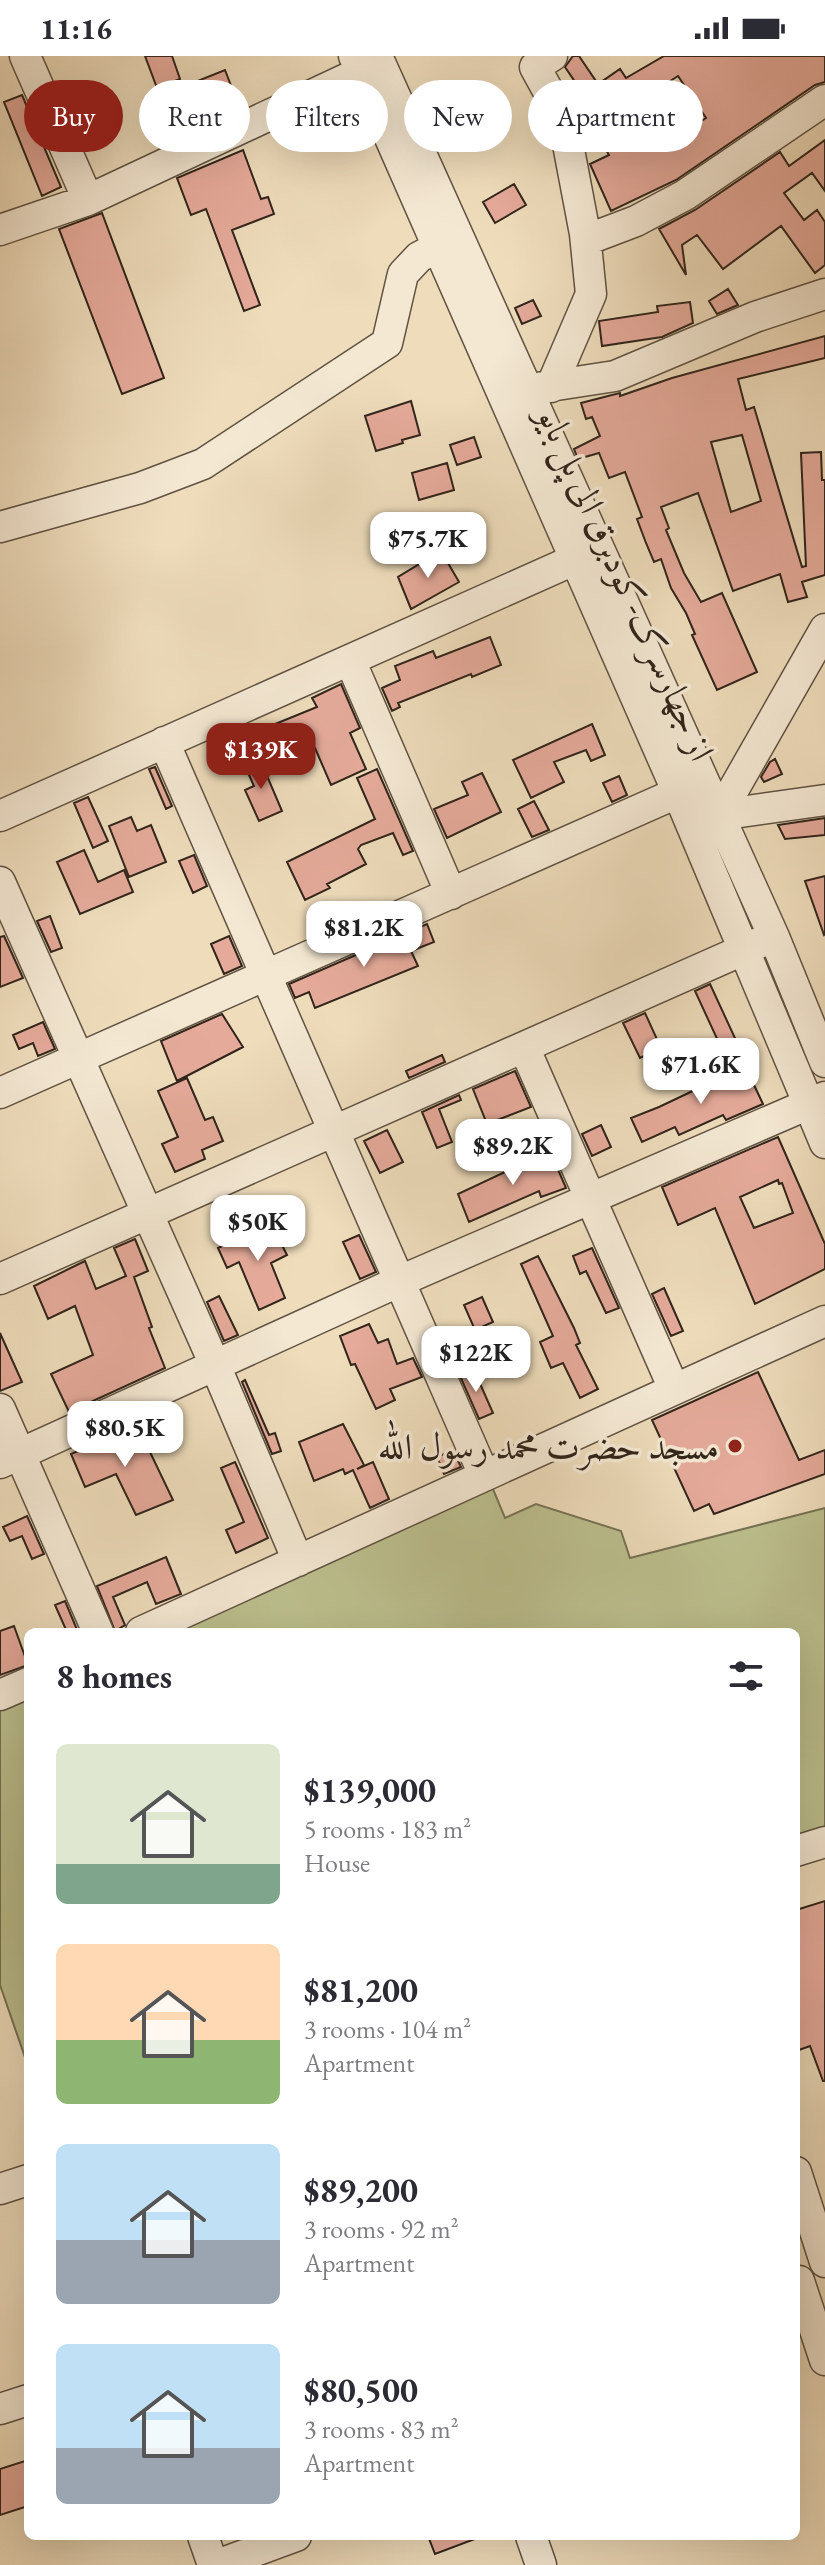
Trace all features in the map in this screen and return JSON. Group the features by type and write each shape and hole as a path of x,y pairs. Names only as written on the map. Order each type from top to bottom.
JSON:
{"street":[{"path":"25,56 88,200"},
{"path":"538,60 563,118 586,240 591,294 539,388"},
{"path":"0,230 88,200 364,61"},
{"name":"از جهارسرک-کودبرق الی پل بایو","path":"364,61 438,247 587,554 706,821 774,937 825,1062"},
{"name":"از جهارسرک-کودبرق الی پل بایو","path":"364,61 539,388 587,554"},
{"path":"586,240 636,221 685,195 825,100"},
{"path":"0,527 140,488 203,464 387,343 403,274 419,257 438,247"},
{"path":"539,388 615,376 755,317 825,294"},
{"path":"0,816 587,554"},
{"path":"706,821 825,629"},
{"path":"350,660 451,894"},
{"path":"164,742 484,1475"},
{"path":"0,1093 691,787"},
{"path":"706,821 825,800"},
{"name":"از جهارسرک-کودبرق الی پل بایو","path":"706,821 744,950 817,1101 825,1143"},
{"path":"0,882 215,1365 298,1561"},
{"path":"0,1279 774,937"},
{"path":"524,1047 674,1389"},
{"path":"10,1458 400,1281 817,1101"},
{"path":"150,1628 825,1321"},
{"path":"0,1409 10,1458 96,1628"},
{"path":"0,1695 24,1685"},
{"path":"800,1850 825,1842"},
{"path":"0,2189 24,2181"},
{"path":"800,2184 825,2262"},
{"path":"807,2279 825,2360"},
{"path":"0,2409 24,2401"},
{"path":"205,2540 215,2565 285,2540"},
{"path":"532,2540 541,2565"}],"green space":[{"path":"490,1482 505,1518 536,1504 621,1531 630,1558 825,1508 825,1829 800,1837 800,1628 163,1628"},
{"path":"24,1691 24,2054 0,1985 0,1701"}],"building":[{"path":"145,56 172,56 180,79 154,80"},
{"path":"573,56 579,56 595,80 574,80 565,67"},
{"path":"664,56 825,56 825,82 815,85 676,180 611,211 590,164 609,155 607,152 703,152 703,120 706,118 703,114 703,80 681,80 678,76 672,80 604,80 620,69 626,78"},
{"path":"225,70 229,80 200,80"},
{"path":"22,95 24,100 24,151 4,102"},
{"path":"825,140 825,191 812,173 784,193 804,220 817,210 825,222 825,265 815,273 781,226 723,269 697,235 682,245 686,275 659,229 695,210 780,152 789,166"},
{"path":"24,152 46,152 61,187 42,196"},
{"path":"244,152 261,199 268,197 274,214 232,230 260,305 244,311 206,209 191,215 177,178"},
{"path":"514,184 526,205 495,223 483,202"},
{"path":"102,213 164,378 122,394 59,229"},
{"path":"728,289 738,305 717,314 709,301"},
{"path":"533,300 541,316 522,324 515,308"},
{"path":"690,302 693,323 662,337 602,346 599,321 658,312 657,306"},
{"path":"825,336 825,358 738,379 746,410 754,407 802,567 806,566 801,453 821,452 822,480 825,480 825,575 802,582 807,597 788,602 780,574 733,591 698,493 661,507 669,528 666,530 684,573 701,602 722,593 757,672 717,690 661,559 654,562 637,519 642,517 625,472 609,478 599,453 578,459 574,449 600,436 592,417 586,419 581,403 620,393 620,396 672,378","holes":["742,435 761,501 731,512 711,442"]},
{"path":"411,401 420,435 376,451 365,416"},
{"path":"474,437 481,457 457,465 450,445"},
{"path":"447,463 454,490 419,500 412,473"},
{"path":"441,551 459,582 411,609 398,577"},
{"path":"490,637 501,665 398,703 400,707 392,711 382,688 400,680 395,666 433,651 436,658"},
{"path":"341,684 360,728 350,733 366,769 331,785 315,748 268,767 253,733 317,707 312,698"},
{"path":"592,724 605,755 591,761 586,750 554,762 564,782 531,798 513,760"},
{"path":"259,757 282,811 259,821 245,790 254,786 244,764"},
{"path":"775,759 782,774 764,782 761,777"},
{"path":"155,767 172,806 166,809 149,769"},
{"path":"377,769 413,851 403,855 393,833 361,845 358,849 366,864 327,884 330,888 305,900 287,862 375,819 357,778"},
{"path":"482,773 501,812 447,838 434,809 468,795 462,782"},
{"path":"619,776 627,795 612,802 603,783"},
{"path":"88,797 108,841 93,848 74,803"},
{"path":"534,801 549,830 532,837 518,809"},
{"path":"131,817 137,831 151,825 166,862 129,877 109,826"},
{"path":"825,818 825,835 785,839 778,825"},
{"path":"84,850 98,882 124,870 133,892 80,914 57,862"},
{"path":"194,855 207,886 193,893 179,861"},
{"path":"825,876 825,934 824,935 805,881"},
{"path":"50,916 62,948 51,952 37,921"},
{"path":"427,924 434,942 411,951 418,966 315,1008 309,992 295,998 289,984"},
{"path":"4,936 23,978 0,987 0,937"},
{"path":"229,936 242,966 224,974 211,944"},
{"path":"710,984 740,1049 725,1056 695,991"},
{"path":"645,1013 661,1048 640,1058 623,1023"},
{"path":"222,1014 243,1047 177,1081 161,1041"},
{"path":"43,1022 55,1049 38,1056 33,1043 19,1049 13,1035"},
{"path":"442,1055 445,1062 409,1078 406,1071"},
{"path":"745,1066 763,1104 726,1120 723,1115 679,1135 675,1127 642,1142 631,1118"},
{"path":"515,1071 531,1107 487,1124 473,1089"},
{"path":"187,1078 205,1120 213,1117 223,1141 202,1150 205,1159 175,1172 162,1144 178,1137 158,1091"},
{"path":"459,1095 461,1100 439,1109 452,1142 437,1148 422,1112"},
{"path":"601,1125 611,1147 592,1156 582,1134"},
{"path":"387,1130 403,1162 380,1173 364,1141"},
{"path":"778,1137 825,1244 825,1269 755,1304 715,1208 678,1225 662,1187","holes":["778,1180 779,1184 782,1183 793,1213 754,1228 740,1197"]},
{"path":"550,1151 566,1188 541,1197 539,1191 469,1222 458,1194"},
{"path":"271,1223 287,1255 271,1263 285,1298 259,1310 239,1262 227,1268 218,1248"},
{"path":"359,1235 376,1272 360,1279 343,1242"},
{"path":"135,1239 148,1271 134,1277 165,1368 69,1412 51,1374 93,1355 75,1306 48,1319 34,1286 85,1261 96,1289 126,1276 114,1248"},
{"path":"592,1248 619,1308 606,1313 586,1271 580,1274 573,1256"},
{"path":"538,1256 574,1328 580,1343 576,1345 598,1389 580,1398 563,1363 551,1368 540,1342 553,1336 521,1264"},
{"path":"664,1288 683,1331 671,1336 652,1294"},
{"path":"219,1296 238,1335 224,1341 207,1302"},
{"path":"482,1297 493,1322 475,1330 464,1305"},
{"path":"369,1324 378,1343 388,1339 397,1364 413,1358 422,1377 390,1389 395,1400 376,1409 355,1364 351,1365 340,1336"},
{"path":"0,1333 22,1382 0,1391"},
{"path":"474,1370 493,1413 479,1419 460,1376"},
{"path":"758,1372 799,1460 825,1450 825,1474 714,1514 709,1504 694,1511 652,1420"},
{"path":"245,1380 269,1435 275,1433 281,1451 272,1454 242,1382"},
{"path":"343,1424 364,1465 357,1469 373,1462 389,1499 370,1508 353,1470 345,1474 343,1469 314,1481 299,1442"},
{"path":"137,1425 173,1500 136,1515 116,1474 85,1487 71,1454"},
{"path":"453,1450 461,1467 444,1474 437,1457"},
{"path":"235,1462 268,1538 236,1553 226,1530 244,1522 221,1468"},
{"path":"27,1516 44,1554 32,1559 22,1536 10,1541 3,1527"},
{"path":"166,1557 181,1594 156,1604 147,1582 113,1597 125,1625 114,1628 97,1586"},
{"path":"65,1601 76,1628 65,1628 55,1605"},
{"path":"14,1626 24,1654 24,1666 0,1675 0,1631"},
{"path":"825,1901 825,2081 810,2046 800,2050 800,1909"},
{"path":"24,2461 24,2507 0,2515 0,2469"},
{"path":"430,2540 472,2540 435,2554"}],"place":[{"name":"مسجد حضرت محمد رسول الله","path":"735,1446"}]}
